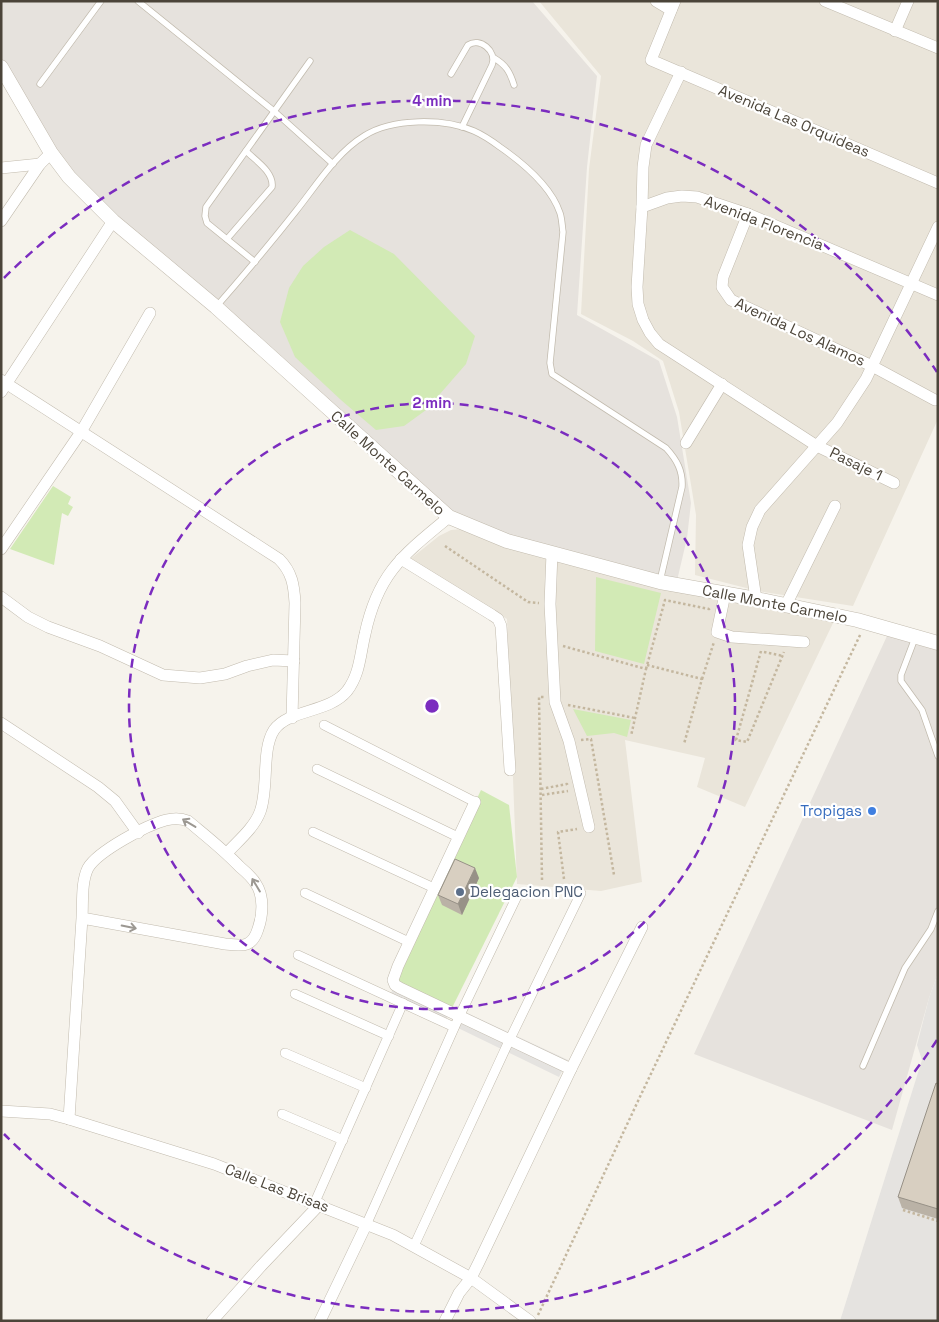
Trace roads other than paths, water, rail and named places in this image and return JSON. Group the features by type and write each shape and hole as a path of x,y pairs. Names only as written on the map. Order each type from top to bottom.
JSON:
{"street":[{"path":"656,1 673,6"},
{"path":"824,1 938,48"},
{"path":"895,30 908,1"},
{"name":"Avenida Las Orquideas","path":"673,6 651,60 938,183"},
{"name":"Calle Monte Carmelo","path":"1,67 51,153 69,177 114,220 216,307 449,517 507,541 724,599 756,599 786,605 866,623 938,643"},
{"path":"681,72 646,145 643,167 637,287 638,304 643,320 659,344 817,446"},
{"path":"1,221 40,164 51,153"},
{"path":"1,168 40,164"},
{"name":"Avenida Florencia","path":"642,207 667,198 696,197 748,214 938,295"},
{"name":"Avenida Los Alamos","path":"748,214 723,277 722,287 726,295 731,300 872,366"},
{"path":"114,220 3,385 81,432 279,559 286,566 295,587 292,718"},
{"path":"756,599 748,545 752,527 760,510 837,423 866,379 938,227"},
{"path":"1,549 81,432 150,314"},
{"path":"872,366 936,400"},
{"path":"686,443 722,384"},
{"name":"Pasaje 1","path":"817,446 894,483"},
{"path":"786,605 835,506"},
{"path":"227,853 256,822 260,814 270,739 274,730 283,722 336,700 345,694 354,681 360,662 365,634 380,588 401,559 449,517"},
{"path":"552,553 550,604 554,702 569,741 574,786 589,827"},
{"path":"401,559 498,619 501,626 510,770"},
{"path":"1,598 28,617 48,627 100,646 163,675 200,678 225,674 273,660 294,661"},
{"path":"724,599 717,632 732,636 804,642"},
{"path":"1,723 98,786 115,801 138,833"},
{"path":"324,725 475,802 394,974 393,980 395,985 456,1022"},
{"path":"317,769 458,837"},
{"path":"69,1119 84,887 86,871 90,865 107,850 138,833 165,820 182,818 227,853 256,884 262,902 259,928 251,943 244,946 82,918"},
{"path":"313,832 434,888"},
{"path":"305,893 409,942"},
{"path":"414,1246 509,1041 581,893"},
{"path":"320,1321 367,1223 456,1022 518,894"},
{"path":"445,1321 459,1293 471,1278 642,926"},
{"path":"298,955 403,1003 509,1041 571,1069"},
{"path":"295,994 389,1036"},
{"path":"212,1321 318,1203 343,1140 403,1003"},
{"path":"286,1053 366,1088"},
{"name":"Calle Las Brisas","path":"1,1111 50,1114 69,1119 214,1164 318,1203 367,1223 414,1246 471,1278 530,1321"},
{"path":"282,1114 343,1140"}],"lane":[{"path":"40,84 101,1"},
{"path":"138,1 275,112 333,164"},
{"path":"451,74 468,46 473,42 478,42 493,52 494,58 462,127"},
{"path":"494,58 506,66 514,84"},
{"path":"255,262 208,223 205,216 206,207 310,61"},
{"path":"216,307 255,262 333,164 363,136 378,129 418,122 449,124 462,127 475,131 491,140 526,168 555,201 561,215 563,232 550,363 552,374 666,448 679,466 682,487 660,582"},
{"path":"227,239 272,187 273,181 270,175 246,151"},
{"path":"915,638 901,675 901,681 922,710 938,756"},
{"path":"863,1066 905,968 931,929 938,911"}],"place":[{"name":"Tropigas","path":"872,811"},
{"name":"Delegacion PNC","path":"460,892"}]}
